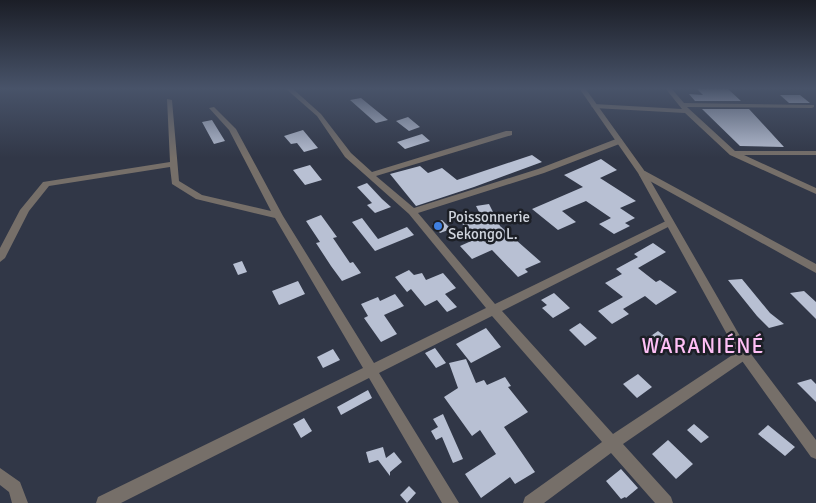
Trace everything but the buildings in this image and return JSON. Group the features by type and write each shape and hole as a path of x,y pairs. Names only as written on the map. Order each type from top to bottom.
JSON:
{"street":[{"path":"170,111 175,182 199,197 278,216"},
{"path":"215,111 232,129 278,216 451,503"},
{"path":"315,111 348,155 412,212 493,309 665,503"},
{"path":"598,111 642,173 744,354 816,452"},
{"path":"688,111 733,153 816,191"},
{"path":"370,174 509,133"},
{"path":"412,212 541,171 619,141"},
{"path":"733,153 816,153"},
{"path":"0,258 25,210 46,184 173,164"},
{"path":"642,173 816,268"},
{"path":"104,503 669,223"},
{"path":"531,503 612,443 744,354"},
{"path":"0,476 14,487 20,503"}],"place":[{"name":"Poissonnerie Sekongo L.","path":"438,226"}],"district":[{"name":"WARANIÉNÉ","path":"703,346"}]}
